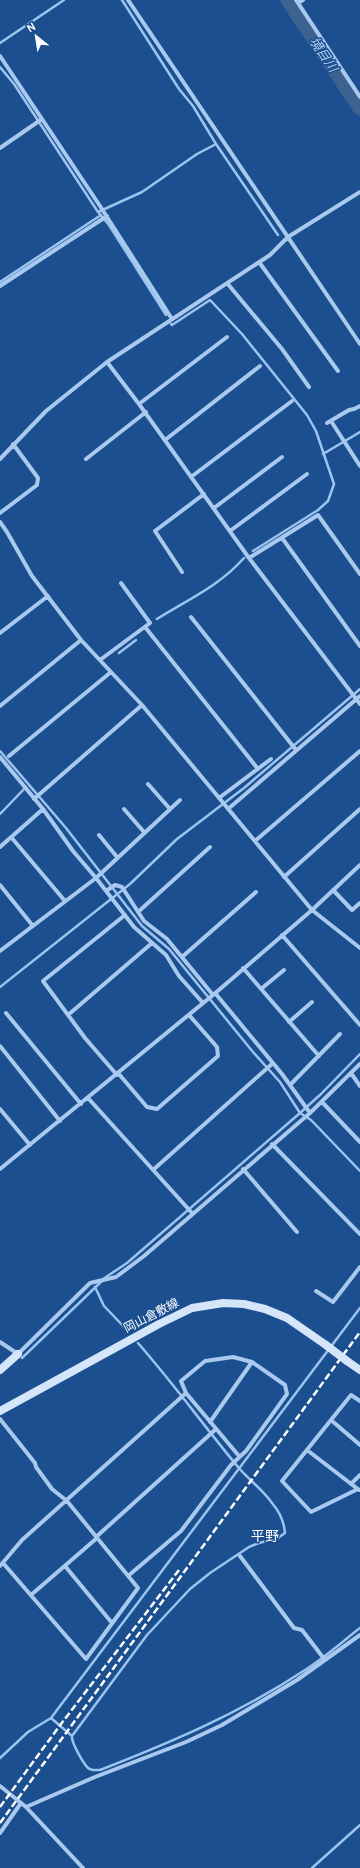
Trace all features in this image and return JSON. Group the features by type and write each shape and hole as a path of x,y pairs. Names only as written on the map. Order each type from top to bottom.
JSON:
{"main road":[{"name":"岡山倉敷線","path":"0,1411 174,1315 192,1308 223,1303 244,1304 265,1309 287,1318 360,1370"},
{"path":"0,1370 18,1354"}],"street":[{"path":"128,0 360,344"},
{"path":"303,0 297,2 360,97"},
{"path":"0,56 40,120 106,215 172,319"},
{"path":"0,148 40,120"},
{"path":"0,459 13,444 46,412 107,362 270,255 288,237 360,192"},
{"path":"0,286 101,220 106,215"},
{"path":"259,262 338,371"},
{"path":"227,283 282,349 310,387"},
{"path":"139,404 227,337"},
{"path":"107,362 146,412 249,558 360,704"},
{"path":"165,440 260,366"},
{"path":"191,476 292,401"},
{"path":"360,406 354,410 349,410 329,422 360,466"},
{"path":"86,460 146,412"},
{"path":"0,513 37,485 38,478 13,444"},
{"path":"214,508 282,457"},
{"path":"230,531 307,474"},
{"path":"182,572 155,531 204,494"},
{"path":"249,558 318,515 360,574"},
{"path":"0,522 32,576 81,640 142,705 312,910 360,948"},
{"path":"282,538 360,646"},
{"path":"100,660 150,623 121,583"},
{"path":"0,633 48,596"},
{"path":"191,617 296,749"},
{"path":"145,626 258,769"},
{"path":"0,706 81,640"},
{"path":"10,756 112,672"},
{"path":"224,803 296,749 355,696"},
{"path":"35,798 142,705"},
{"path":"255,841 360,751"},
{"path":"0,758 35,798 73,851 110,891 114,902 134,927 166,955 179,976 203,1003"},
{"path":"224,803 258,769 271,759"},
{"path":"148,784 170,809"},
{"path":"1,949 97,876 180,800"},
{"path":"124,808 144,832"},
{"path":"0,846 43,809"},
{"path":"284,877 360,809"},
{"path":"99,835 117,857"},
{"path":"11,837 65,901"},
{"path":"138,912 210,847"},
{"path":"0,1169 203,1003 312,910 360,865"},
{"path":"0,885 33,926"},
{"path":"110,891 115,885 123,889 144,921 167,939 211,996 290,1085 307,1111"},
{"path":"333,890 352,910 360,903"},
{"path":"182,957 256,892"},
{"path":"125,915 43,981 68,1015 117,1074 147,1107 157,1109 218,1056 217,1047 188,1015"},
{"path":"282,935 360,1025"},
{"path":"68,1015 152,943"},
{"path":"244,968 319,1056"},
{"path":"261,989 284,970"},
{"path":"289,1022 312,1002"},
{"path":"6,1013 81,1104"},
{"path":"290,1085 340,1034"},
{"path":"0,1046 60,1121"},
{"path":"153,1170 272,1064"},
{"path":"0,1342 18,1354 90,1284 97,1281 104,1281 128,1269 190,1211 302,1119 307,1111 322,1102 360,1064"},
{"path":"351,1073 360,1086"},
{"path":"88,1098 190,1211"},
{"path":"322,1102 360,1142"},
{"path":"0,1109 30,1145"},
{"path":"272,1144 360,1234"},
{"path":"243,1169 296,1232"},
{"path":"316,1292 333,1302 360,1267"},
{"path":"128,1576 181,1531 231,1464 246,1451 287,1394 286,1385 252,1362 233,1358 205,1361 181,1381 185,1394 238,1457"},
{"path":"210,1422 252,1362"},
{"path":"0,1419 35,1463 36,1467 52,1489 67,1501 138,1588 86,1659 31,1595 2,1565 22,1540 67,1501 185,1394"},
{"path":"307,1450 359,1490 311,1512 282,1482 307,1450 351,1395 360,1401"},
{"path":"331,1420 360,1445"},
{"path":"31,1595 215,1430"},
{"path":"351,1484 360,1475"},
{"path":"240,1556 294,1628 302,1630 324,1658"},
{"path":"65,1566 112,1623"},
{"path":"26,1807 95,1777 186,1742 222,1725 297,1680 324,1658 360,1635"},
{"path":"1,1789 26,1807 83,1868"},
{"path":"0,1833 21,1804"}],"waterway":[{"path":"0,43 64,0"},
{"path":"122,0 179,89 193,106 216,144 278,235"},
{"name":"境目川","path":"288,0 360,108"},
{"path":"0,67 14,84 98,212 109,225 166,315"},
{"path":"98,212 142,192 197,154 216,144"},
{"path":"0,282 101,215"},
{"path":"171,324 172,325 210,300 242,334 307,415 316,431 334,484 328,501 318,510 253,551"},
{"path":"323,454 360,432"},
{"path":"157,619 224,577 244,558"},
{"path":"119,653 136,640"},
{"path":"0,987 130,884 177,839 244,788 360,689"},
{"path":"0,751 66,828 142,926 169,949 253,1052 280,1082 300,1113 311,1120 360,1171"},
{"path":"0,814 26,787"},
{"path":"22,1358 106,1277 127,1263 300,1113 360,1054"},
{"path":"95,1287 104,1306 127,1330"},
{"path":"51,1718 360,1308"},
{"path":"72,1736 147,1635 190,1589 210,1573 249,1547 278,1538 285,1533 282,1521 275,1506 238,1467 164,1373 138,1343"},
{"path":"0,1758 28,1732 51,1718 72,1736 73,1743 83,1762 88,1768 92,1770 100,1770 205,1726 256,1700 312,1665 360,1628"},
{"path":"312,1868 360,1825"}],"railway":[{"path":"0,1823 360,1332"},
{"path":"0,1807 61,1724 179,1570"}],"district":[{"name":"平野","path":"265,1536"}]}
